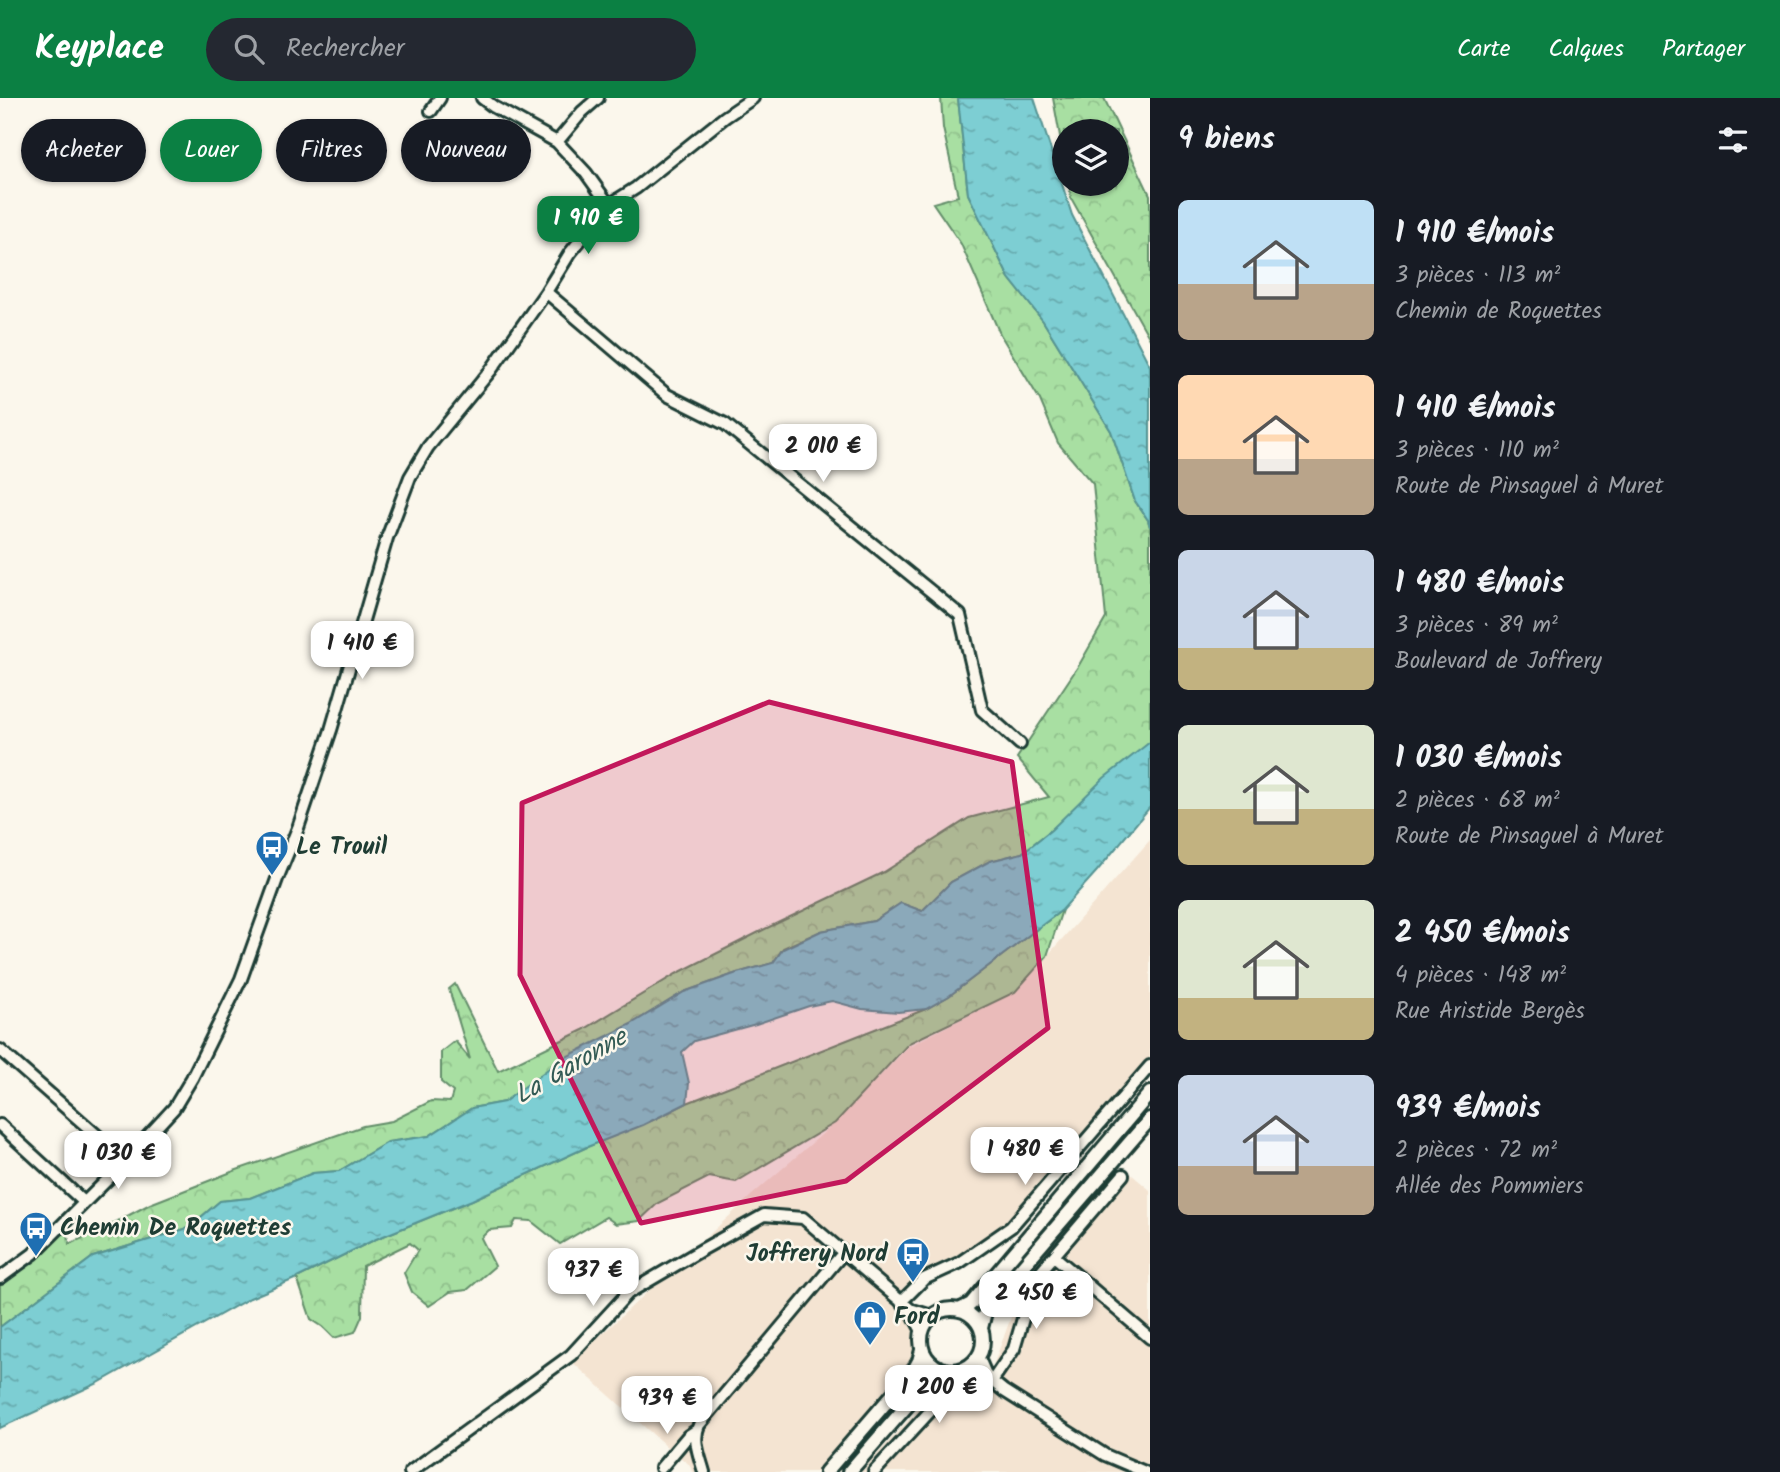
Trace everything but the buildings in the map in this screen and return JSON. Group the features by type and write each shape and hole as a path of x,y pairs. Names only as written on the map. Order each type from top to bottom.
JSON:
{"main road":[{"path":"959,1310 971,1304 979,1295 1150,1094"},
{"path":"981,1328 985,1311 990,1304 1150,1119"},
{"path":"826,1472 914,1370 922,1350 924,1325 932,1316 949,1309 959,1310 976,1320 981,1328 982,1347 968,1367 955,1371 943,1370 930,1363 922,1350"},
{"path":"849,1472 932,1377 943,1370"}],"street":[{"path":"431,111 440,98"},
{"path":"482,98 556,142 586,173 609,205"},
{"path":"556,142 598,98"},
{"path":"3,1272 33,1254 127,1159 174,1108 192,1078 241,979 314,784 387,538 410,477 428,447 491,370 570,253 609,205 636,188 753,98"},
{"path":"546,292 667,396 725,424 960,615 982,710 1020,744"},
{"path":"0,1050 127,1159"},
{"path":"905,1305 924,1279 958,1263 1012,1227 1150,1066"},
{"path":"0,1125 84,1202"},
{"path":"874,1472 946,1397 968,1394 990,1379 1014,1349 1035,1278 1123,1175"},
{"path":"410,1472 571,1355 628,1293 764,1215 803,1217 905,1305 918,1321 922,1331"},
{"path":"661,1468 688,1436 697,1430 844,1252"},
{"path":"1054,1256 1150,1338"},
{"path":"905,1305 932,1316"},
{"path":"978,1356 990,1379"},
{"path":"968,1367 1105,1455 1145,1472"},
{"path":"697,1430 696,1444 704,1472"}],"highlighted area":[{"path":"769,702 1012,762 1048,1028 846,1181 641,1223 520,975 522,803"}],"shaded area":[{"path":"1150,840 1150,1057 1006,1223 982,1243 922,1273 894,1300 909,1318 915,1334 916,1357 907,1371 819,1472 692,1472 690,1465 572,1362 752,1195 835,1123 909,1046 1015,992"},
{"path":"1125,1169 1150,1190 1150,1472 861,1472 929,1398 990,1374 1027,1274"}],"green space":[{"path":"941,98 958,98 968,194 1009,278 1043,321 1111,431 1135,501 1148,520 1150,742 1022,853 990,861 951,882 922,911 901,903 874,921 821,931 783,948 773,963 684,992 504,1102 472,1108 429,1136 388,1142 339,1171 313,1173 250,1198 220,1201 188,1228 93,1257 0,1327 0,1278 67,1221 69,1244 150,1204 234,1171 363,1126 392,1121 431,1101 450,1102 453,1092 441,1082 441,1052 455,1041 470,1059 449,989 455,984 498,1071 583,1030 676,974 884,872 969,818 1049,797 1017,758 1079,665 1106,618 1093,484 1058,443 1040,400 1000,334 961,244 933,203 958,196 943,128"},
{"path":"1053,98 1104,98 1114,119 1057,119"},
{"path":"1129,151 1150,195 1150,339 1071,198 1129,196"},
{"path":"1062,910 1047,956 1015,992 909,1043 835,1123 736,1182 709,1177 658,1203 639,1221 616,1224 606,1217 560,1244 531,1221 516,1220 512,1228 489,1230 481,1238 495,1266 467,1290 450,1292 429,1306 412,1292 404,1273 418,1250 410,1243 363,1266 362,1316 355,1332 334,1338 311,1319 297,1278 376,1239 472,1200 687,1103 926,1009 949,996"}],"water":[{"path":"958,98 1034,98 1052,153 1052,196 1066,196 1072,215 1150,366 1150,527 1135,501 1111,431 1043,321 1009,278 968,194"},
{"name":"La Garonne","path":"1150,742 1150,807 1062,910 949,996 926,1009 898,1012 862,1009 832,1001 694,1041 682,1052 689,1083 687,1103 472,1200 376,1239 250,1298 98,1383 0,1428 0,1327 93,1257 188,1228 220,1201 250,1198 313,1173 339,1171 388,1142 429,1136 472,1108 504,1102 560,1060 631,1024 684,992 773,963 783,949 821,931 874,921 901,903 922,911 951,882 990,861 1022,853 1051,830 1104,778"}],"place":[{"name":"Le Trouil","path":"272,877"},
{"name":"Chemin De Roquettes","path":"36,1258"},
{"name":"Joffrery Nord","path":"913,1284"},
{"name":"Ford","path":"870,1347"}]}
